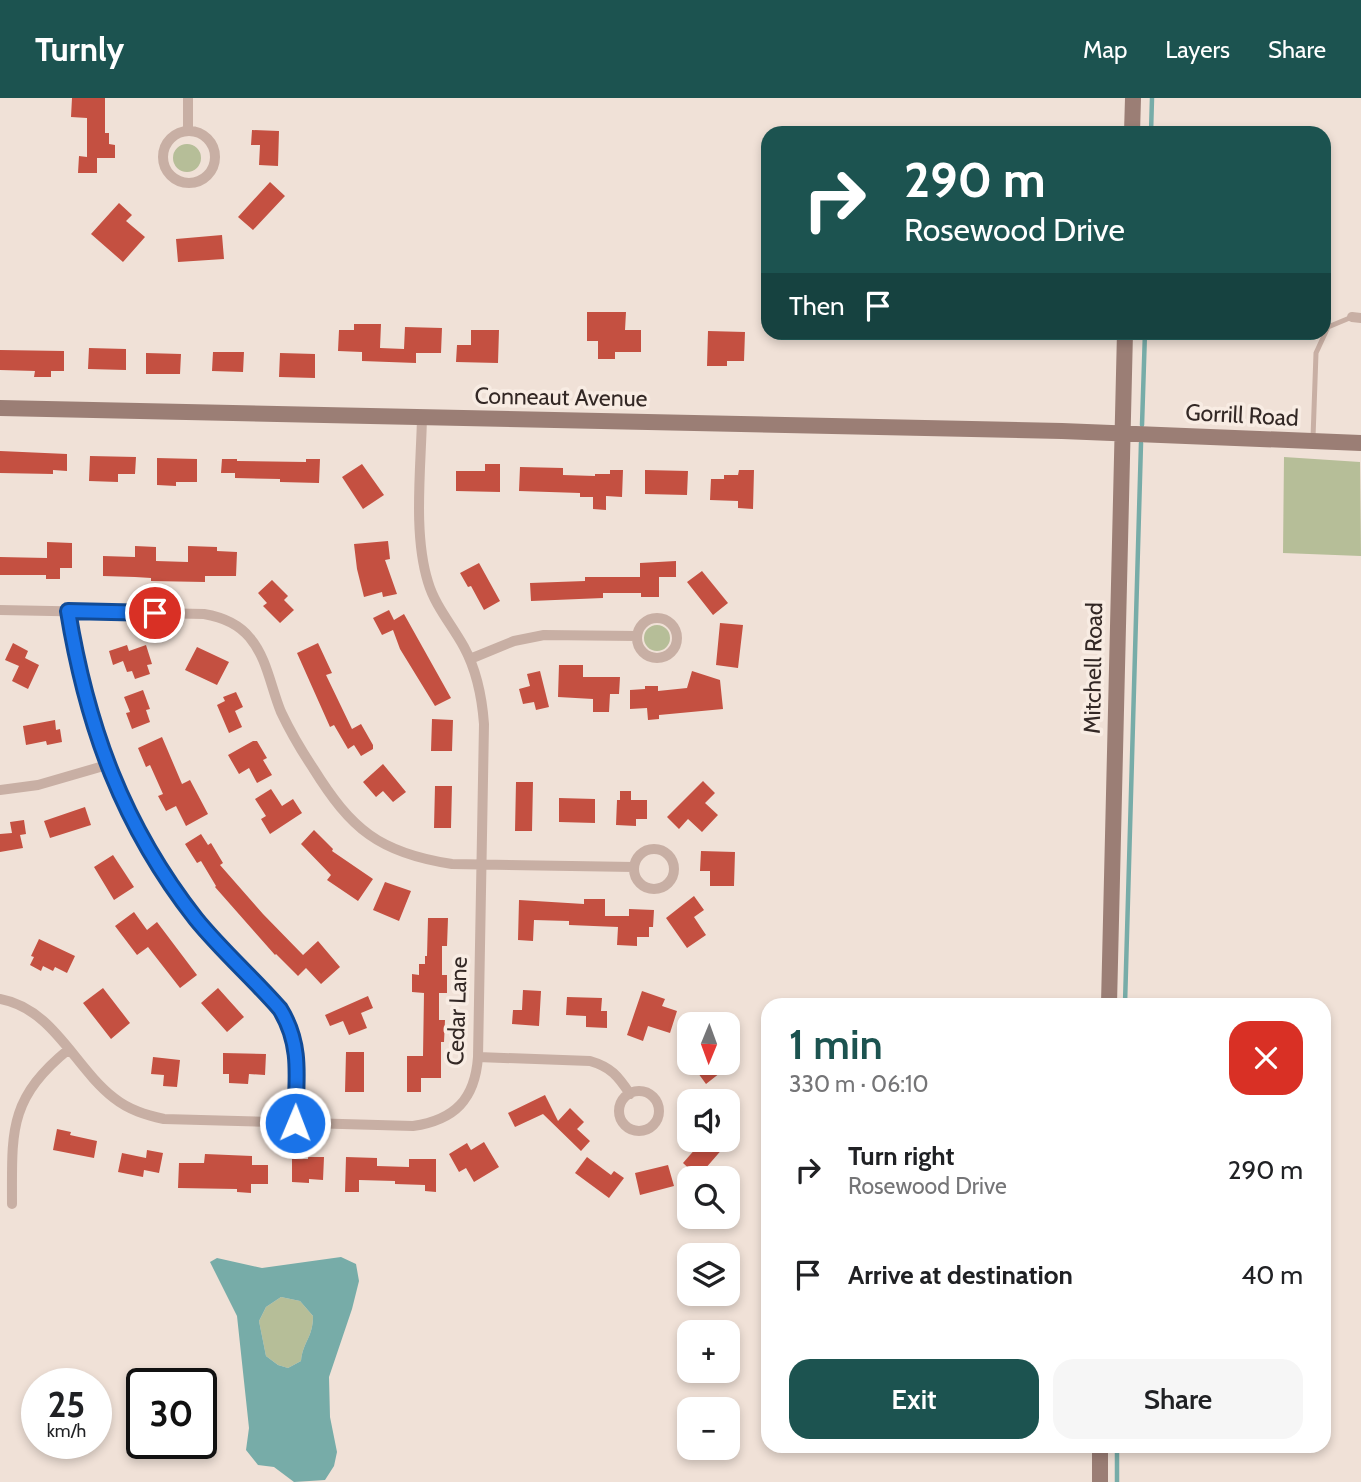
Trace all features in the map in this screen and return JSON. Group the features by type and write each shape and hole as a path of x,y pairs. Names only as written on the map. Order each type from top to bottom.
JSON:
{"street":[{"path":"188,98 188,131"},
{"path":"1132,126 1133,98"},
{"path":"188,131 204,135 214,149 215,157 209,173 196,182 187,183 171,176 163,161 166,144 179,132 188,131"},
{"name":"Mitchell Road","path":"1110,998 1125,340"},
{"name":"Conneaut Avenue","path":"0,408 1121,433"},
{"name":"Cedar Lane","path":"0,999 35,1013 113,1098 142,1114 164,1119 413,1126 431,1123 450,1114 465,1100 474,1082 478,1057 484,724 478,684 470,659 437,604 423,564 420,536 422,417"},
{"name":"Gorrill Road","path":"1121,433 1361,443"},
{"path":"0,610 204,614 234,623 256,645 282,712 324,787 353,822 368,835 403,853 452,864 634,867"},
{"path":"68,611 87,705 107,765 133,820 173,888 197,920 280,1009 289,1024 297,1056 295,1123"},
{"path":"470,659 514,641 544,635 637,636"},
{"path":"0,790 38,785 107,765"},
{"path":"12,1204 14,1129 19,1109 41,1073 69,1049"},
{"path":"478,1057 590,1061 606,1066 617,1074 630,1094"},
{"path":"1100,1453 1100,1482"}],"lane":[{"path":"1331,326 1357,318"},
{"path":"1312,441 1316,353 1322,340"}],"green space":[{"path":"187,144 197,148 201,158 197,168 187,172 177,168 173,158 177,148"},
{"path":"1284,457 1360,462 1361,556 1283,553"},
{"path":"657,625 666,629 670,638 666,647 657,651 648,647 644,638 648,629"},
{"path":"281,1297 300,1301 313,1316 301,1361 288,1368 278,1365 266,1356 259,1321 266,1307"}],"water":[{"path":"341,1257 356,1264 359,1281 329,1377 330,1417 337,1452 334,1466 325,1480 294,1482 274,1467 258,1465 246,1450 249,1428 237,1316 210,1262 217,1258 262,1268","holes":["281,1297 300,1301 313,1316 313,1323 301,1361 288,1368 278,1365 266,1356 259,1321 266,1307"]}],"building":[{"path":"72,98 105,98 105,133 109,133 109,144 115,145 115,158 97,158 97,173 78,173 79,156 87,157 87,118 71,117"},
{"path":"252,130 279,131 278,166 259,165 260,145 251,145"},
{"path":"270,182 285,196 253,230 238,217"},
{"path":"119,203 132,215 126,221 145,237 123,262 91,234"},
{"path":"222,235 224,259 178,262 176,239"},
{"path":"587,312 626,312 625,330 641,330 641,352 615,352 615,359 598,359 598,341 587,341"},
{"path":"354,324 381,324 380,348 404,349 405,327 442,328 441,353 416,353 416,363 362,361 362,352 338,351 339,330 354,330"},
{"path":"471,330 499,330 498,363 456,362 457,345 471,345"},
{"path":"708,331 745,332 744,361 727,361 727,366 707,366"},
{"path":"89,348 126,349 126,370 88,369"},
{"path":"0,350 64,351 64,371 51,371 51,377 34,377 35,371 0,370"},
{"path":"213,352 244,352 243,372 212,371"},
{"path":"146,353 181,354 180,374 146,374"},
{"path":"280,353 315,354 315,378 279,377"},
{"path":"0,451 67,454 67,471 53,470 53,474 0,473"},
{"path":"90,456 136,457 135,474 118,474 118,482 89,481"},
{"path":"157,458 197,459 197,482 176,482 176,486 157,485"},
{"path":"222,459 306,462 306,459 320,459 319,483 235,478 235,473 221,473"},
{"path":"362,464 384,495 363,509 342,477"},
{"path":"485,464 500,464 500,492 456,491 456,471 485,471"},
{"path":"520,467 563,468 563,475 595,476 610,474 610,470 623,470 622,497 606,496 606,510 593,509 593,497 580,497 580,493 519,491"},
{"path":"645,470 688,471 687,495 645,494"},
{"path":"739,470 754,470 753,509 738,508 738,501 710,500 711,479 738,475"},
{"path":"388,541 390,559 385,560 397,594 383,597 382,592 364,597 354,544"},
{"path":"47,542 72,543 72,568 60,568 60,579 46,579 46,575 0,575 0,557 47,558"},
{"path":"135,546 156,547 156,561 188,562 188,546 217,547 217,551 237,552 236,576 205,576 205,582 151,581 151,578 103,576 103,556 135,557"},
{"path":"676,561 676,577 659,577 659,597 641,597 641,593 603,593 603,598 531,601 530,583 585,581 585,577 640,577 640,563"},
{"path":"479,563 500,601 484,610 471,586 468,587 460,573"},
{"path":"702,571 728,603 713,615 687,582"},
{"path":"272,580 288,596 284,600 294,610 280,623 263,606 267,603 258,593"},
{"path":"389,610 394,620 404,614 451,698 435,706 400,649 393,630 382,635 373,618"},
{"path":"720,623 743,625 738,668 716,665"},
{"path":"13,643 28,651 25,658 39,665 28,689 12,681 19,666 5,660"},
{"path":"318,643 332,673 326,675 352,729 361,724 373,745 373,749 361,756 354,745 348,749 334,725 330,727 297,653"},
{"path":"127,645 129,651 146,645 152,664 147,665 150,674 135,679 132,671 127,672 123,661 113,665 109,651"},
{"path":"197,647 229,662 217,685 185,670"},
{"path":"559,665 583,665 583,677 620,677 619,694 610,694 609,712 593,712 593,699 558,697"},
{"path":"540,671 549,707 536,710 534,702 523,704 519,689 530,686 527,674"},
{"path":"692,671 720,680 723,709 659,715 659,719 648,720 647,708 630,709 630,690 645,689 645,686 658,686 658,691 687,688"},
{"path":"143,690 150,709 146,710 150,722 132,729 126,713 130,712 124,697"},
{"path":"236,692 243,707 235,711 242,727 229,733 217,705 225,701 223,697"},
{"path":"432,719 453,720 452,751 431,751"},
{"path":"55,720 62,742 47,745 46,741 26,745 23,726"},
{"path":"162,737 182,784 190,780 208,814 186,826 176,806 166,811 158,796 163,794 150,765 146,767 138,748"},
{"path":"257,741 267,758 263,760 272,775 257,783 249,768 239,774 228,755"},
{"path":"383,764 406,792 393,802 383,791 376,797 363,782"},
{"path":"703,781 715,793 705,803 718,815 702,832 688,819 679,829 667,817"},
{"path":"516,782 533,782 532,831 515,831"},
{"path":"435,786 452,786 451,828 434,828"},
{"path":"271,789 282,806 293,799 302,813 270,834 261,819 266,816 255,799"},
{"path":"620,791 631,791 631,800 647,800 647,819 636,819 636,826 616,825"},
{"path":"559,798 595,799 595,823 559,822"},
{"path":"85,807 91,825 50,838 44,821"},
{"path":"24,820 26,834 20,835 23,848 0,852 0,834 12,833 10,822"},
{"path":"314,830 332,851 373,879 358,901 327,880 331,875 301,844"},
{"path":"201,834 208,845 211,843 223,863 220,865 303,955 318,941 340,967 321,984 306,968 298,976 275,955 215,887 201,861 197,863 185,844"},
{"path":"701,851 735,852 734,886 710,886 710,871 700,871"},
{"path":"113,855 134,887 114,900 94,867"},
{"path":"385,882 411,891 399,921 373,910"},
{"path":"694,896 704,910 694,917 706,935 687,948 666,918"},
{"path":"584,899 605,899 605,916 629,916 629,909 654,910 653,927 649,927 649,937 637,937 637,946 617,945 618,927 534,920 533,941 518,940 519,900 584,904"},
{"path":"134,912 147,930 157,922 197,975 180,988 148,947 137,955 115,926"},
{"path":"428,918 448,918 447,946 442,946 442,975 447,975 447,993 439,993 439,1020 445,1020 444,1042 441,1042 441,1078 421,1078 421,1092 407,1092 407,1056 423,1056 424,993 412,992 412,974 419,975 419,964 425,964"},
{"path":"39,939 75,956 67,973 55,967 53,971 43,966 41,971 30,965"},
{"path":"103,988 130,1023 111,1039 83,1003"},
{"path":"218,988 244,1017 227,1032 201,1003"},
{"path":"523,990 541,991 539,1026 512,1024 513,1010 522,1010"},
{"path":"642,991 665,999 662,1006 677,1011 670,1033 648,1026 643,1041 627,1035"},
{"path":"368,996 373,1008 361,1013 367,1028 349,1035 343,1021 330,1026 325,1015"},
{"path":"567,997 602,998 601,1011 607,1011 607,1028 586,1027 586,1016 566,1015"},
{"path":"346,1052 364,1052 364,1092 345,1092"},
{"path":"223,1053 266,1054 265,1075 249,1074 248,1084 229,1083 229,1074 223,1074"},
{"path":"153,1057 180,1060 177,1087 163,1086 164,1075 151,1074"},
{"path":"699,1075 717,1075 706,1084"},
{"path":"545,1095 558,1121 570,1108 584,1122 577,1129 590,1141 581,1151 543,1114 515,1127 508,1113"},
{"path":"57,1129 97,1141 94,1158 53,1150"},
{"path":"484,1142 499,1167 474,1182 466,1168 459,1172 449,1154 467,1143 471,1150"},
{"path":"147,1150 163,1153 159,1173 144,1170 143,1177 118,1172 122,1153 146,1158"},
{"path":"693,1152 720,1152 708,1166 686,1166 683,1163"},
{"path":"205,1154 252,1156 252,1165 268,1165 268,1184 251,1184 251,1193 237,1192 237,1189 178,1188 179,1163 204,1163"},
{"path":"324,1157 323,1180 292,1182 292,1159"},
{"path":"346,1157 377,1158 377,1166 409,1167 409,1159 436,1159 436,1192 425,1191 425,1185 359,1180 359,1192 345,1192"},
{"path":"587,1157 611,1175 614,1171 624,1178 609,1198 575,1173"},
{"path":"668,1165 674,1186 640,1195 635,1173"}],"waterway":[{"path":"1151,126 1152,98"},
{"path":"1142,425 1145,340"},
{"path":"1125,998 1141,443"},
{"path":"1117,1453 1117,1482"}],"route":[{"path":"155,613 68,611 87,705 107,765 127,809 162,871 197,920 280,1009 289,1024 297,1056 295,1123"}]}
